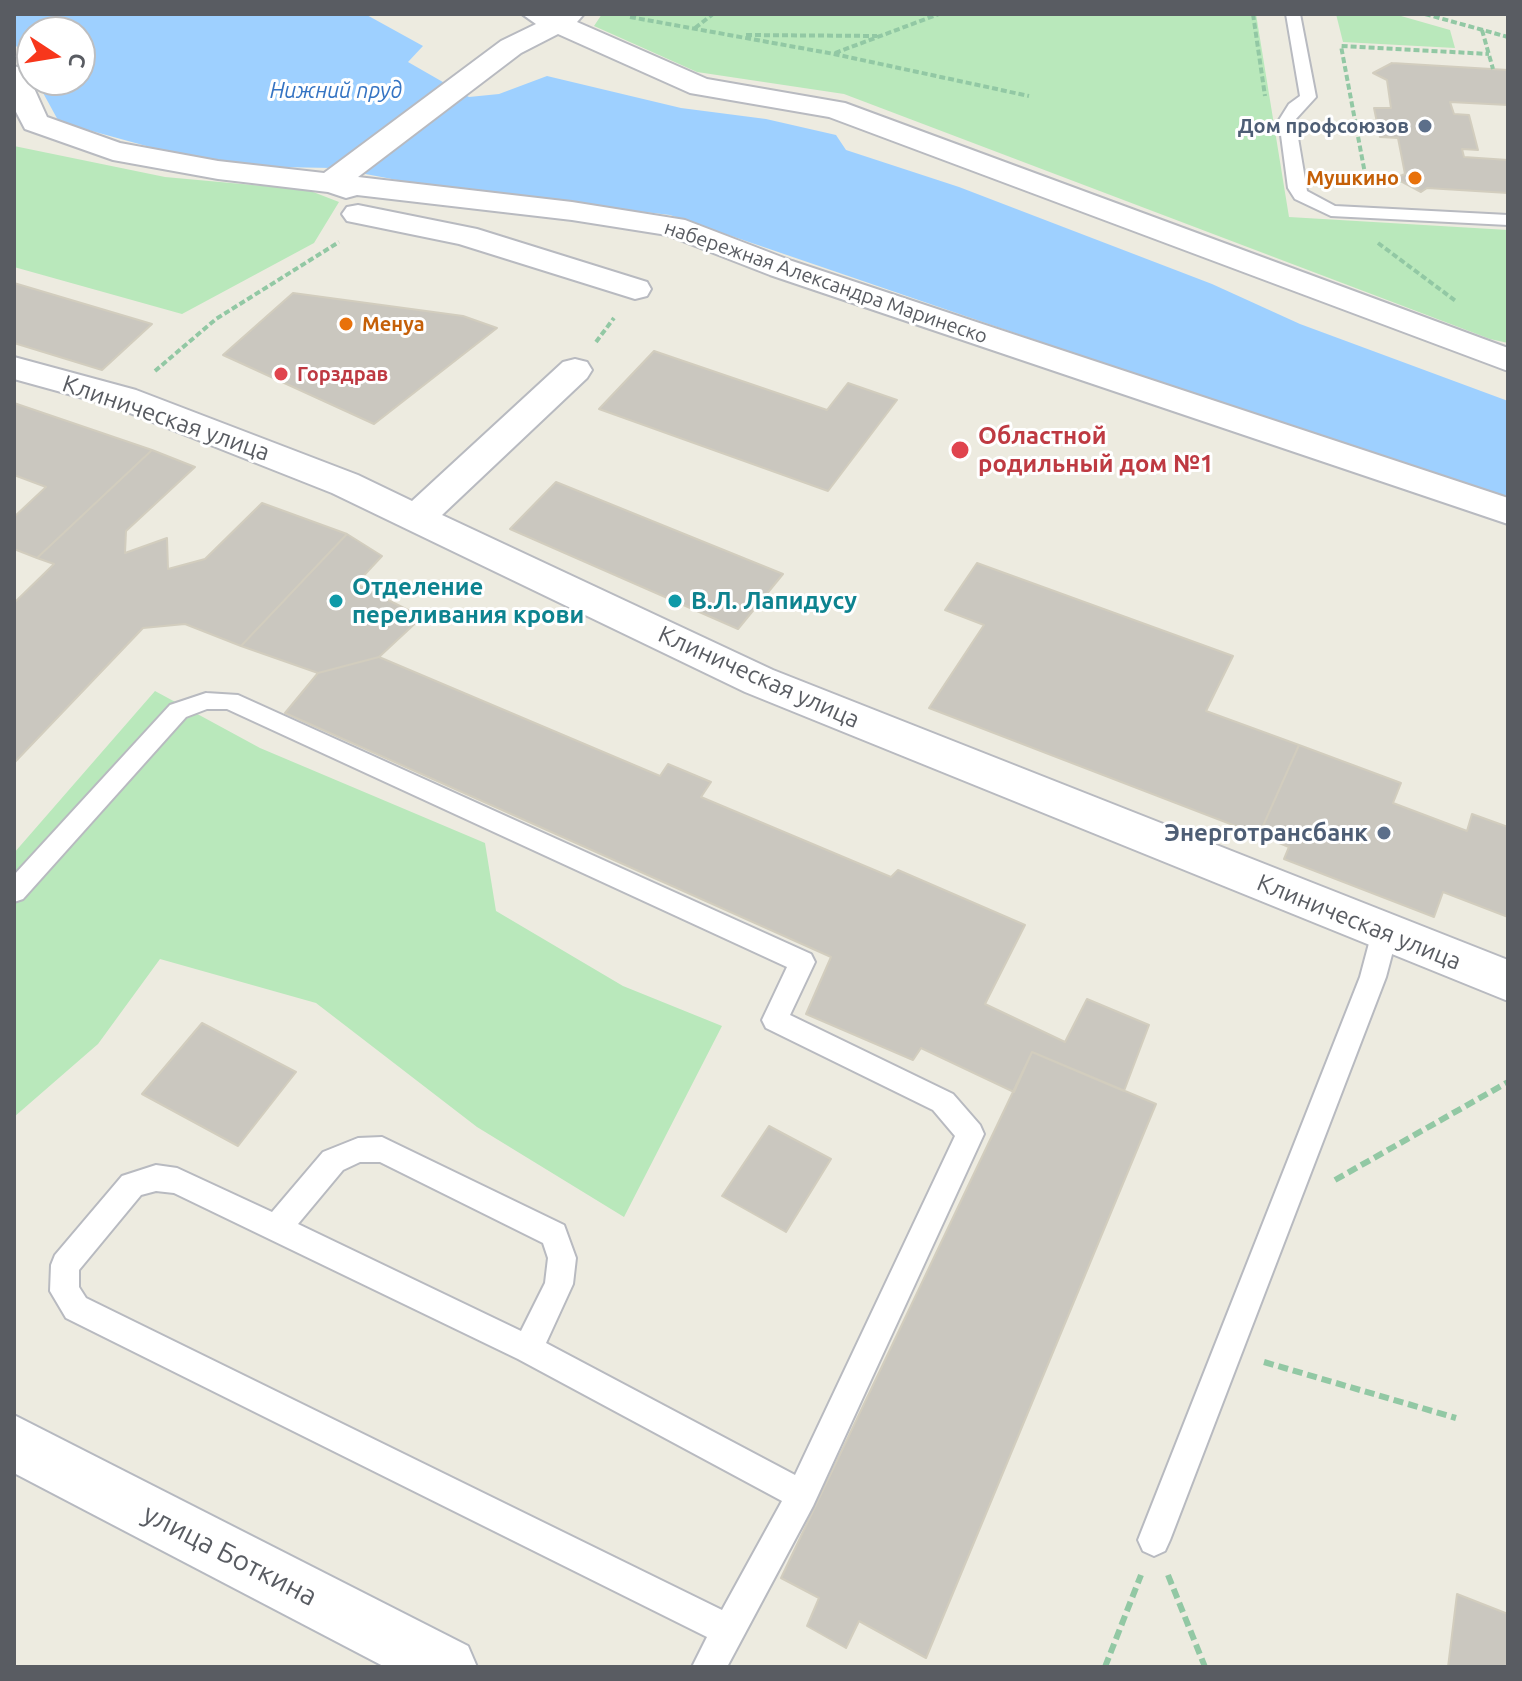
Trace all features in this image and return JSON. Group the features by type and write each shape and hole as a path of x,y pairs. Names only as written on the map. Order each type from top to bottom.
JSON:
{"street":[{"path":"635,289 466,236 357,216 332,182 555,17 700,87 835,109 1508,360"},
{"name":"набережная Александра Маринеско","path":"14,75 35,123 113,151 218,170 572,211 674,227 796,273 1508,511"},
{"name":"Клиническая улица","path":"14,368 124,398 345,484 759,681 1508,981"},
{"path":"417,517 575,370"},
{"name":"улица Боткина","path":"14,1443 447,1667"}],"lane":[{"path":"1293,14 1308,97 1295,107 1287,120 1296,188 1301,195 1331,211 1508,220"},
{"path":"14,892 178,711 206,701 230,701 802,962 775,1020 943,1102 970,1134 802,1495 709,1667"},
{"path":"1154,1540 1373,977 1385,932"},
{"path":"276,1229 333,1161 358,1150 382,1149 554,1234 562,1258 559,1284 528,1349"},
{"path":"727,1630 76,1308 64,1291 65,1265 132,1185 156,1178 177,1181 528,1349 802,1495"}],"path":[{"path":"616,14 834,54 1029,96"},
{"path":"693,29 713,14"},
{"path":"834,54 939,14"},
{"path":"1425,14 1508,37"},
{"path":"1482,29 1493,69"},
{"path":"732,35 877,36"},
{"path":"1401,181 1366,179 1341,46 1489,54"},
{"path":"124,398 216,319 357,216"},
{"path":"1282,1210 1508,1082"},
{"path":"1229,1351 1456,1418"},
{"path":"1105,1667 1154,1540"},
{"path":"1154,1540 1205,1667"}],"green space":[{"path":"602,14 1256,14 1289,217 1508,230 1508,343 1490,339 844,94 697,72 594,26"},
{"path":"1336,14 1394,14 1450,30 1455,48 1343,42"},
{"path":"14,146 165,177 308,190 339,202 314,243 182,314 14,267"},
{"path":"155,691 260,748 485,843 496,911 623,986 722,1026 624,1217 477,1127 316,1003 160,959 98,1044 14,1117 14,853"}],"water":[{"name":"Нижний пруд","path":"14,14 365,14 423,46 408,62 469,97 499,94 547,76 681,108 766,119 836,135 846,150 959,187 1212,284 1300,324 1508,401 1508,497 1389,461 670,215 434,187 334,168 219,166 59,122 45,96 96,96 96,16 16,16 16,46"}],"building":[{"name":"Дом профсоюзов","path":"1392,63 1508,70 1508,105 1450,102 1454,114 1469,115 1478,150 1462,149 1464,157 1508,160 1508,193 1427,188 1421,192 1395,178 1405,174 1398,138 1380,137 1374,108 1391,108 1387,80 1373,73"},
{"path":"14,283 152,324 102,370 14,343"},
{"path":"293,293 463,316 497,328 374,424 223,355"},
{"path":"654,351 827,410 848,383 897,400 828,491 599,409"},
{"path":"14,403 152,450 37,558 14,549 14,517 46,487 14,475"},
{"path":"152,450 195,467 126,531 125,553 167,538 168,569 205,559 262,503 347,534 241,646 185,624 143,628 14,763 14,603 54,564 37,558"},
{"path":"556,482 783,574 738,629 510,529"},
{"name":"Отделение переливания крови","path":"347,534 382,556 356,584 422,617 379,657 318,673 241,646"},
{"path":"977,563 1233,656 1206,711 1299,745 1259,835 929,708 984,625 945,610"},
{"path":"379,657 660,776 668,764 711,782 701,797 891,877 898,870 1025,925 985,1004 1065,1042 1087,999 1149,1025 1124,1091 1032,1052 1014,1092 921,1048 913,1060 806,1014 831,957 285,713 318,673"},
{"name":"Энерготрансбанк","path":"1299,745 1401,783 1393,803 1467,831 1472,814 1508,827 1508,917 1443,892 1434,917 1284,859 1289,847 1259,835"},
{"path":"202,1023 296,1072 238,1146 142,1094"},
{"path":"1032,1052 1156,1104 926,1658 859,1621 846,1648 807,1626 819,1598 781,1578"},
{"path":"769,1126 831,1159 786,1232 722,1196"},
{"path":"1457,1594 1508,1614 1508,1667 1448,1667"}],"place":[{"name":"Дом профсоюзов","path":"1425,126"},
{"name":"Мушкино","path":"1415,178"},
{"name":"Менуа","path":"346,324"},
{"name":"Горздрав","path":"281,374"},
{"name":"Областной родильный дом №1","path":"960,450"},
{"name":"Отделение переливания крови","path":"336,601"},
{"name":"В.Л. Лапидусу","path":"675,601"},
{"name":"Энерготрансбанк","path":"1384,833"}]}
